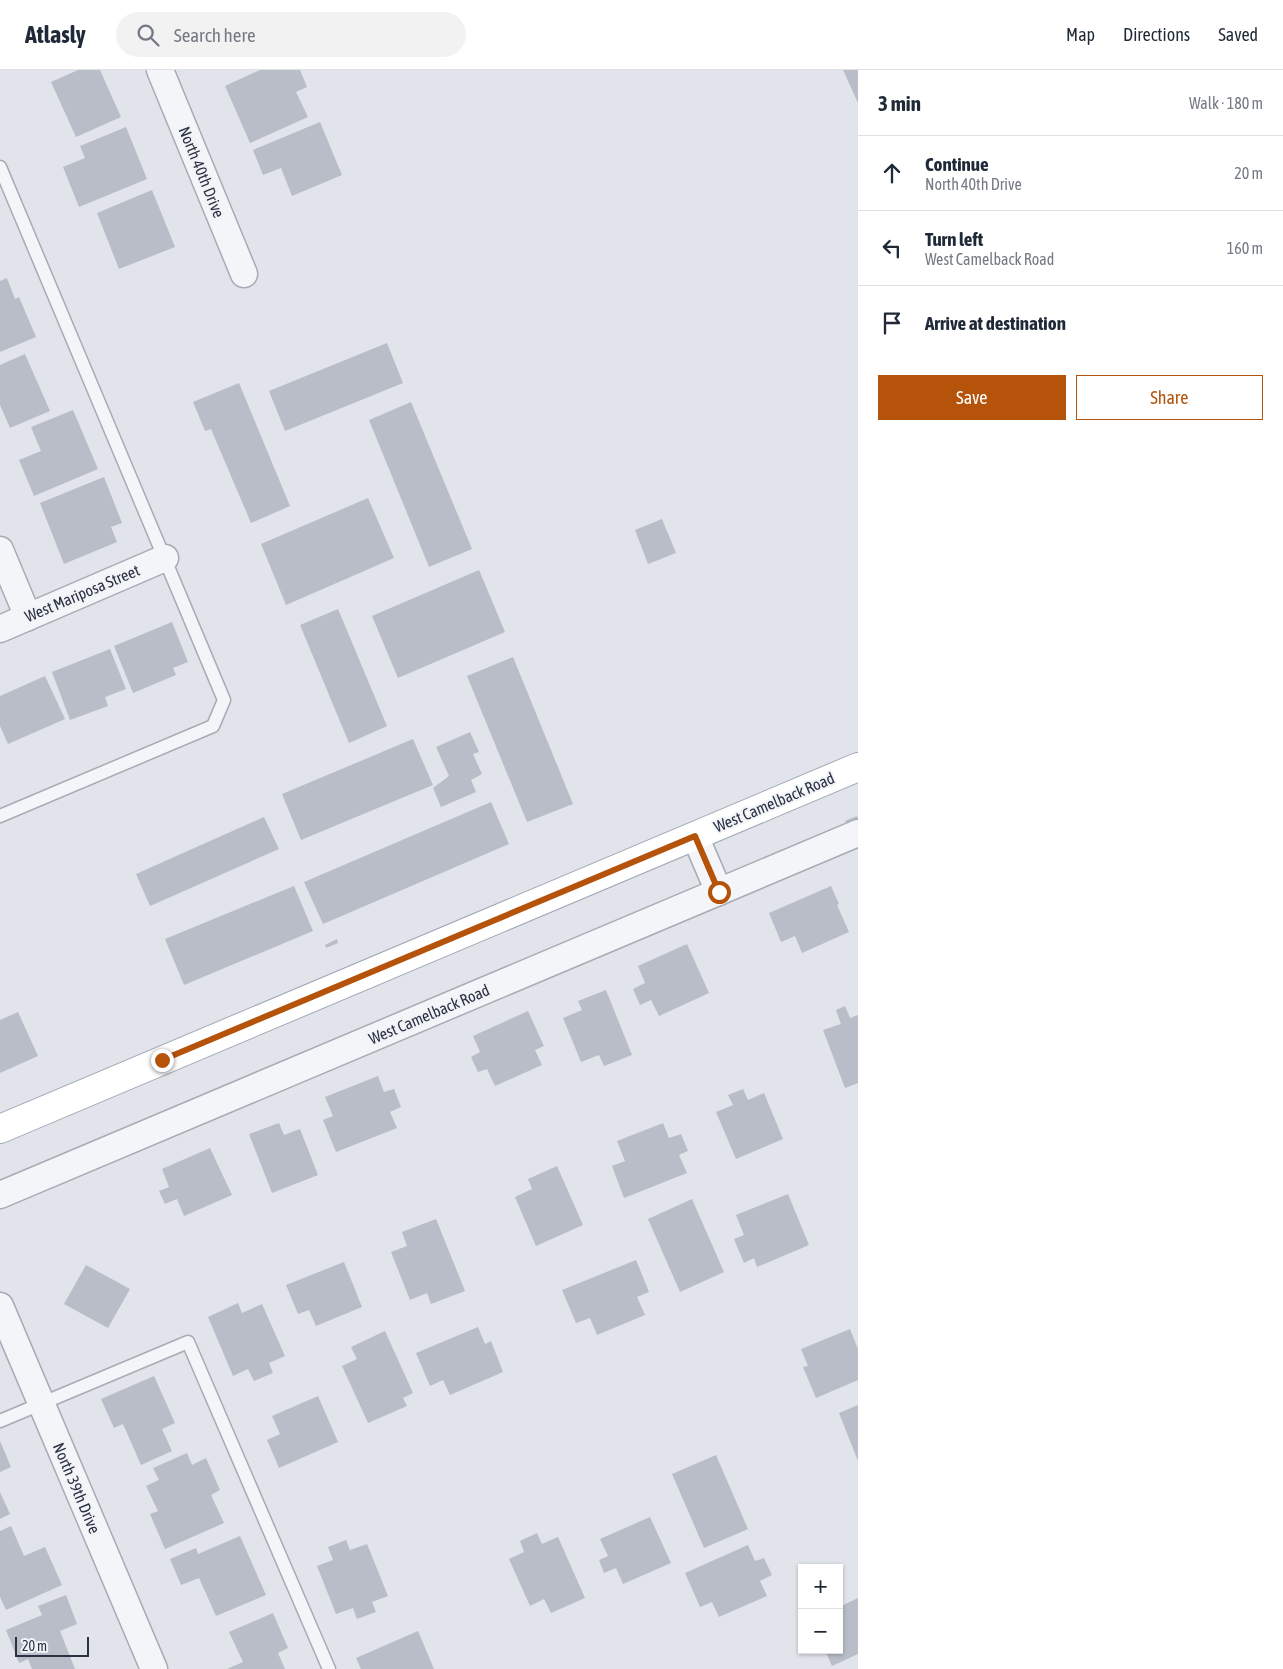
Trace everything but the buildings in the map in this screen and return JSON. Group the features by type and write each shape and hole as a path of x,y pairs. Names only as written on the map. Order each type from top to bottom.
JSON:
{"main road":[{"name":"West Camelback Road","path":"0,1129 858,767"}],"street":[{"name":"North 40th Drive","path":"160,70 244,274"},
{"path":"0,550 28,617"},
{"name":"West Mariposa Street","path":"0,629 165,558"},
{"name":"West Camelback Road","path":"0,1195 858,833"},
{"path":"695,836 719,892"},
{"name":"North 39th Drive","path":"0,1306 154,1669"}],"lane":[{"path":"0,167 224,700 213,726 0,816"},
{"path":"0,1421 188,1342 329,1669"}],"route":[{"path":"162,1060 695,836 719,892"}]}
